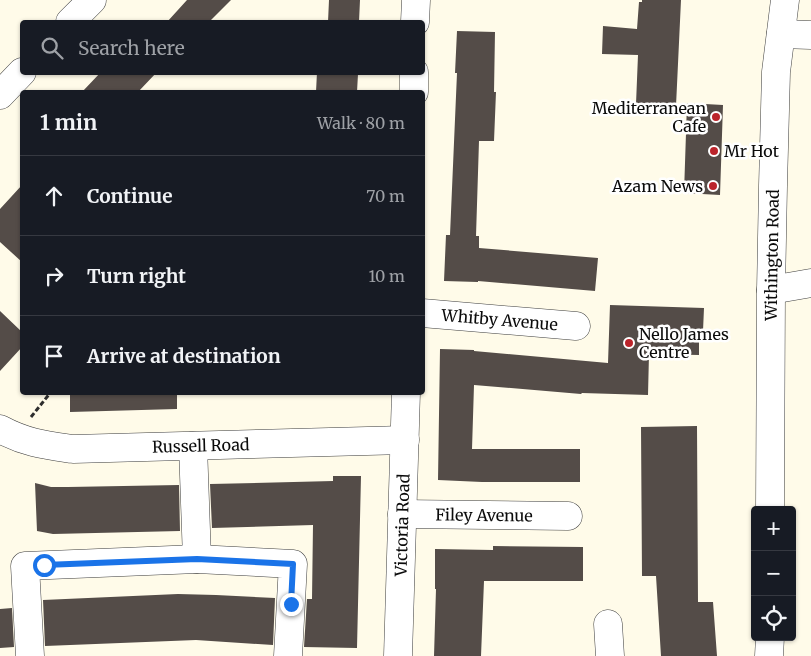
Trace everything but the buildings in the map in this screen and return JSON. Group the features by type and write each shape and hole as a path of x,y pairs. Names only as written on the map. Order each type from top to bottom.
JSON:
{"street":[{"path":"72,20 92,0"},
{"path":"415,20 416,0"},
{"name":"Withington Road","path":"770,506 771,290 776,72 785,0"},
{"path":"782,34 811,35"},
{"path":"0,95 20,74"},
{"path":"414,75 414,90"},
{"path":"771,290 811,283"},
{"name":"Whitby Avenue","path":"425,312 576,326"},
{"name":"Victoria Road","path":"398,656 406,395"},
{"name":"Russell Road","path":"0,429 32,443 73,449 404,440"},
{"path":"193,446 197,559"},
{"name":"Filey Avenue","path":"402,514 568,516"},
{"path":"30,656 25,566 197,559 293,564 288,656"},
{"path":"608,624 610,656"},
{"path":"770,641 770,656"}],"place":[{"name":"Mediterranean Cafe","path":"716,117"},
{"name":"Mr Hot","path":"714,151"},
{"name":"Azam News","path":"713,186"},
{"name":"Nello James Centre","path":"629,343"}],"route":[{"path":"44,565 197,559 293,564 291,604"}]}
